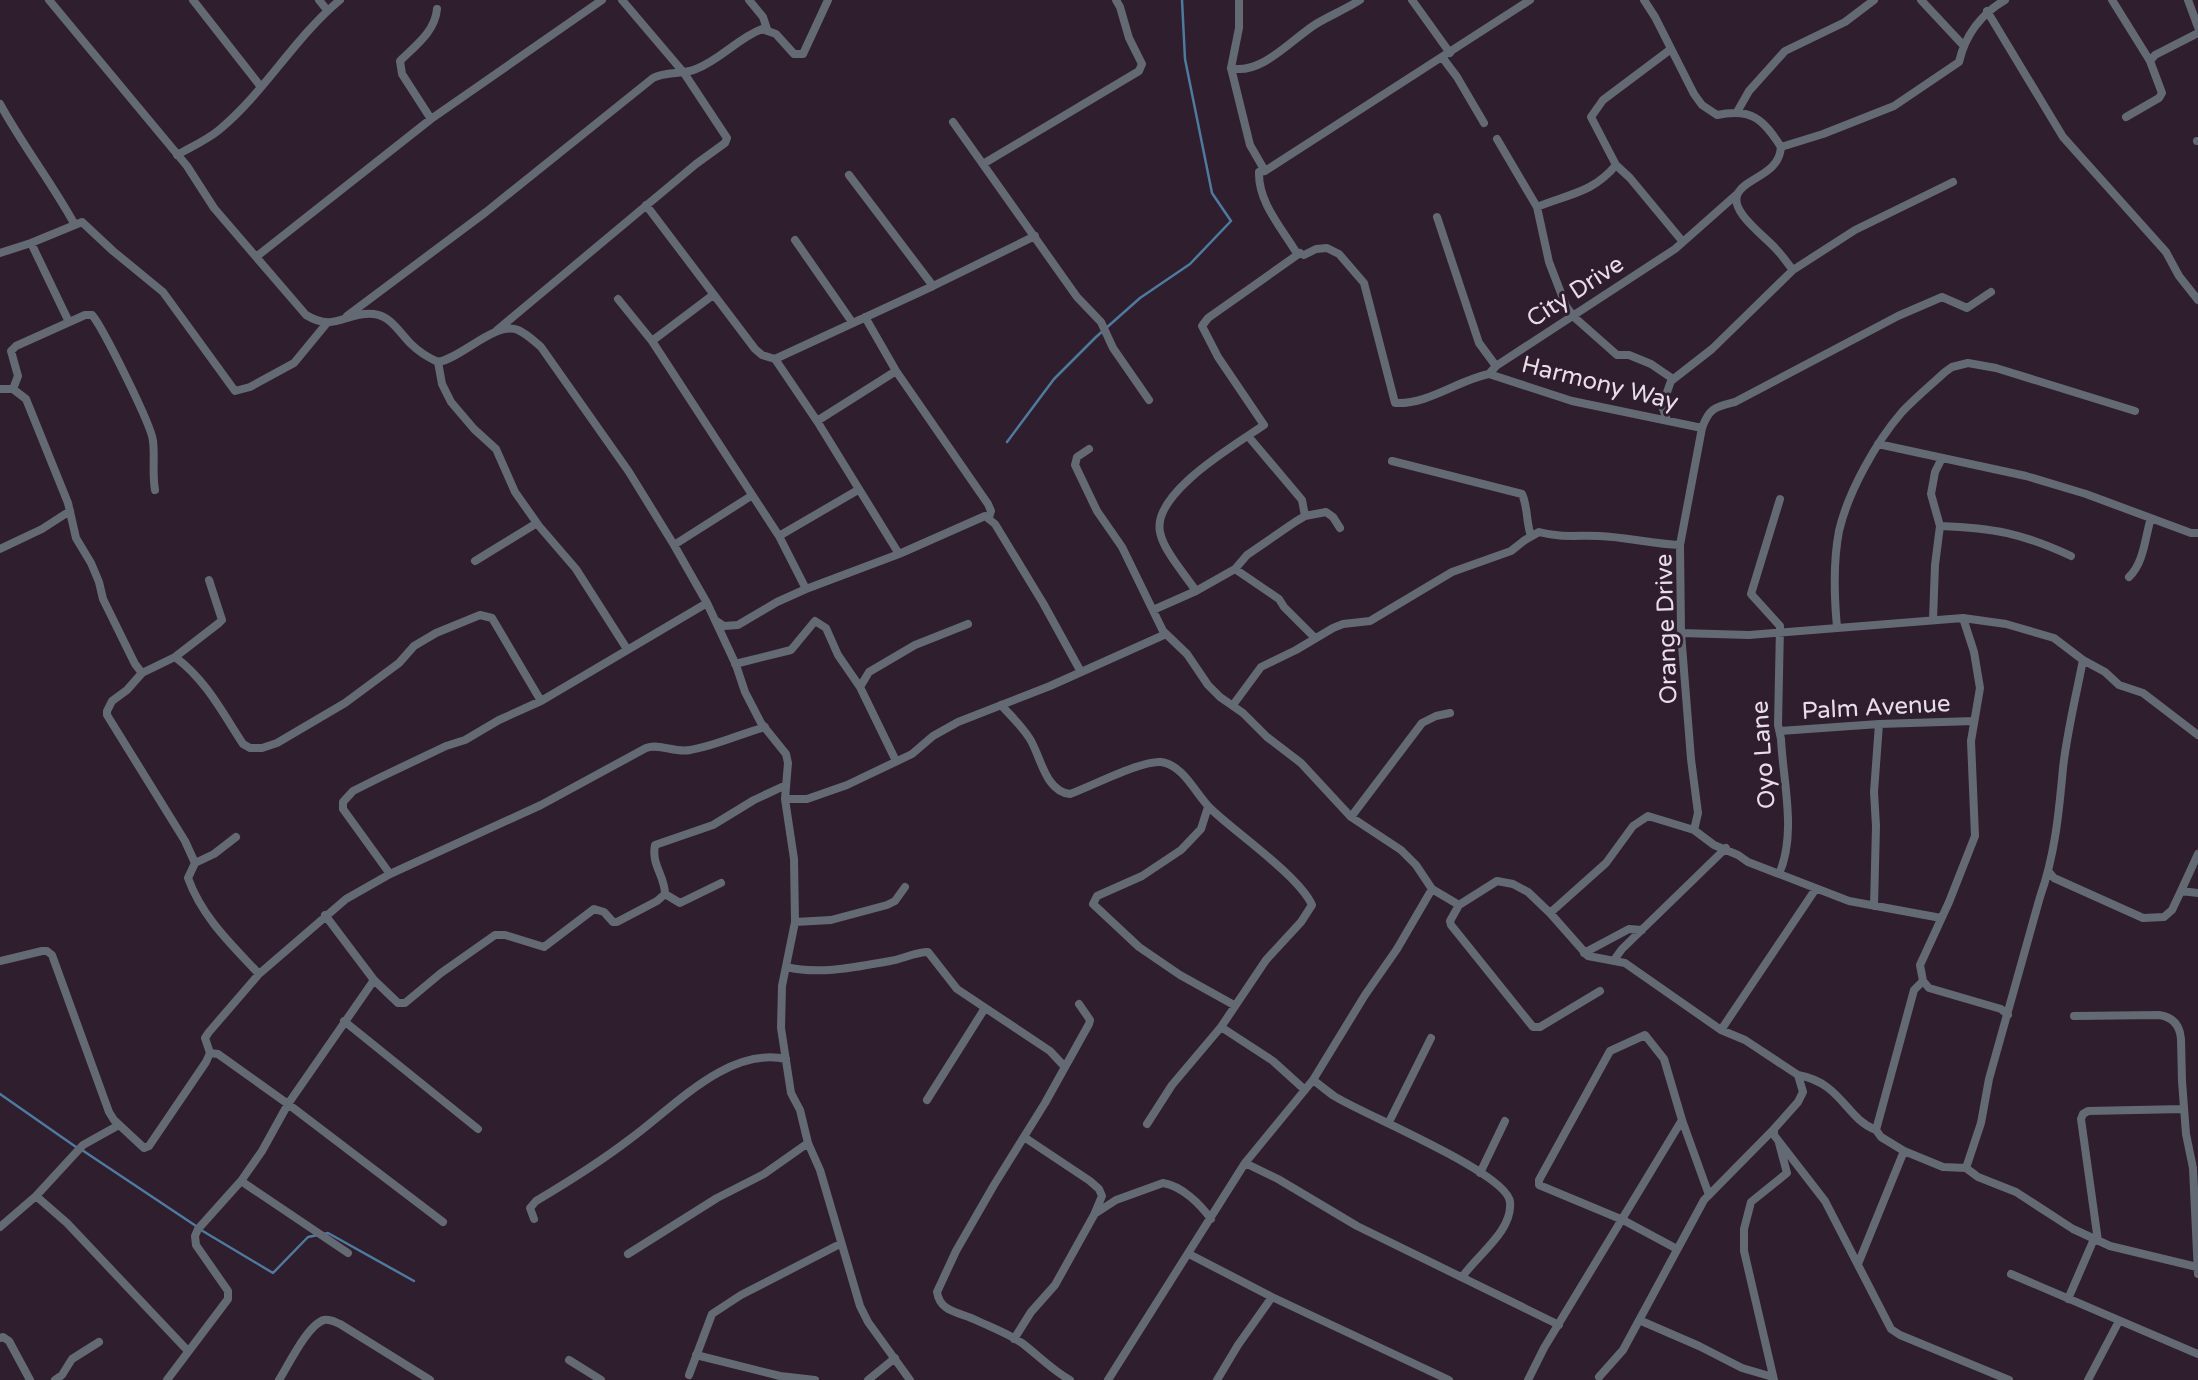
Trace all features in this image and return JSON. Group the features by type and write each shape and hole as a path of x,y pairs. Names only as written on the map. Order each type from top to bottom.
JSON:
{"street":[{"path":"49,0 177,155 214,208 306,314 318,322 327,323 373,314 390,320 424,355 438,362 457,356 494,332 725,143 727,138 684,73 622,0"},
{"path":"193,0 261,87"},
{"path":"319,0 327,10"},
{"path":"177,155 217,131 261,87 316,20 340,0"},
{"path":"256,257 431,119 602,0"},
{"path":"749,0 763,17 767,29 780,37 794,54 803,54 828,0"},
{"path":"983,164 1139,71 1142,64 1129,38 1116,0"},
{"path":"1239,0 1238,37 1231,68 1250,145 1265,171"},
{"path":"1231,68 1246,69 1275,54 1318,23 1360,0"},
{"path":"1412,0 1484,124"},
{"path":"1489,374 1472,377 1419,401 1395,403 1364,283 1339,254 1327,247 1304,255 1298,253 1264,201 1258,186 1259,172 1265,171 1530,0"},
{"path":"1644,0 1702,105 1717,115 1737,112 1758,118 1782,147 1894,106 1959,62 1963,45 1987,10 2005,0"},
{"path":"1737,112 1749,91 1785,51 1845,22 1874,0"},
{"path":"1921,0 1963,45"},
{"path":"2112,0 2150,61 2161,95 2126,117"},
{"path":"2188,0 2198,27"},
{"path":"431,119 402,74 400,61 431,30 437,9"},
{"path":"1987,10 2063,137 2166,252 2179,276 2198,300"},
{"path":"339,322 486,212 644,84 660,74 684,73 711,62 755,31 767,29"},
{"path":"2150,61 2155,55 2198,33"},
{"path":"1671,49 1603,100 1591,117 1616,165 1683,242"},
{"path":"0,104 75,225"},
{"path":"953,122 1077,297 1101,322 1113,348 1149,400"},
{"path":"1497,139 1537,207 1549,262 1566,306 1574,317 1617,355 1640,359 1673,379"},
{"name":"City Drive","path":"1489,374 1496,366 1574,317 1683,242 1741,190 1764,175 1781,153 1782,147"},
{"path":"1537,207 1592,187 1616,165"},
{"path":"849,175 933,286"},
{"path":"1667,419 1662,406 1673,379 1712,349 1793,270 1855,230 1953,182"},
{"path":"1736,195 1736,204 1741,212 1786,259 1793,270"},
{"path":"646,205 755,349 762,355 775,359 817,421 899,554"},
{"path":"1437,217 1479,344 1496,366"},
{"path":"0,253 82,222 163,292 235,391 250,387 295,363 327,323"},
{"path":"775,359 1035,236"},
{"path":"794,240 852,322"},
{"path":"31,243 69,322"},
{"path":"1196,591 1160,536 1158,520 1185,480 1264,425 1218,357 1202,326 1208,318 1298,253"},
{"path":"1702,428 1712,409 1735,402 1761,389 1898,316 1942,297 1967,308 1972,307 1991,292"},
{"path":"652,341 713,295"},
{"path":"370,299 373,314"},
{"path":"618,299 652,341 779,536 806,589"},
{"path":"13,389 18,376 11,351 16,346 88,314 95,318 137,400 153,439 152,474 155,490"},
{"path":"865,317 896,371 988,504 991,511 989,517"},
{"path":"494,332 515,329 526,334 541,347 621,462 707,603 745,692 765,727 786,754 788,763 785,799 794,859 795,922 782,986 781,1028 791,1093 820,1170 860,1306 911,1380"},
{"path":"438,362 442,384 451,402 496,449 509,482 537,523 576,569 626,649"},
{"path":"1837,627 1835,567 1840,528 1857,485 1878,444 1903,411 1945,372 1952,367 1968,363 1996,368 2135,411"},
{"path":"817,421 896,371"},
{"name":"Harmony Way","path":"1489,374 1572,401 1702,428"},
{"path":"0,389 13,389 26,399 69,511 76,538 95,573 103,599 142,673"},
{"name":"Orange Drive","path":"1694,830 1698,813 1681,633 1681,545 1702,428"},
{"path":"1248,436 1302,500 1305,516"},
{"path":"1878,444 2026,476 2086,494 2191,533 2198,533"},
{"path":"1088,449 1077,457 1074,466 1097,511 1122,547 1166,634 1186,654 1220,697 1301,763 1351,817 1401,850 1416,865 1432,889 1460,905"},
{"path":"1933,620 1934,565 1940,526 1931,494 1935,472 1942,458"},
{"path":"1392,461 1522,494 1526,523 1531,536"},
{"path":"779,536 858,489"},
{"path":"674,545 751,496"},
{"path":"1780,499 1751,594 1779,623 1780,632"},
{"path":"0,549 42,529 69,511"},
{"path":"1153,610 1236,569 1247,555 1305,516 1326,512 1333,517 1339,528"},
{"path":"714,619 724,626 738,625 806,589 899,554 980,517 989,517 1043,603 1081,672"},
{"path":"2129,577 2138,566 2151,518"},
{"path":"475,561 537,523"},
{"path":"1940,526 1997,530 2035,539 2071,556"},
{"path":"1233,705 1261,667 1343,624 1370,621 1406,597 1452,572 1511,551 1539,533 1555,537 1600,536 1681,545"},
{"path":"1236,569 1279,599 1315,638"},
{"path":"195,863 185,841 107,715 107,710 112,701 127,690 142,673 175,657 222,620 209,580"},
{"path":"390,874 344,808 346,797 379,778 437,750 465,740 499,720 541,701 707,603"},
{"path":"175,657 194,672 243,744 250,748 262,748 277,743 354,696 399,663 414,646 436,633 480,615 492,618 541,701"},
{"path":"1681,633 1749,635 1963,618 1997,622 2039,632 2065,646 2105,672 2119,685 2143,693 2198,736"},
{"path":"1963,618 1980,680 1971,741 1975,836 1920,965 1923,981 1935,991 2001,1009 2008,1015"},
{"path":"735,664 791,650 815,621 826,628 838,655 860,687 896,761"},
{"path":"860,687 869,672 915,645 968,624"},
{"name":"Oyo Lane","path":"1779,874 1784,863 1788,830 1780,732 1780,632"},
{"path":"785,799 807,799 827,794 912,754 946,728 1166,634"},
{"path":"1966,1168 1981,1123 1989,1079 2049,872 2061,806 2063,766 2083,660"},
{"path":"1001,705 1031,741 1051,783 1063,793 1081,790 1142,764 1162,762 1172,765 1208,807 1301,888 1312,905 1301,922 1266,960 1221,1027 1172,1085 1147,1124"},
{"path":"1351,817 1422,723 1450,713"},
{"name":"Palm Avenue","path":"1780,732 1879,724 1974,721"},
{"path":"1874,905 1874,792 1879,724"},
{"path":"210,1053 205,1038 259,974 345,899 390,874 541,805 646,748 655,745 678,752 693,750 765,727"},
{"path":"325,915 374,980 398,1003 405,1003 495,935 505,935 544,947 593,909 604,912 613,922 617,922 657,901 665,894 665,886 656,869 656,845 713,825 754,800 786,785"},
{"path":"1208,807 1202,829 1181,850 1142,876 1097,896 1093,904 1139,947 1180,975 1234,1005"},
{"path":"1550,913 1606,863 1626,835 1640,820 1648,816 1694,830 1714,845 1726,848 1748,862 1815,890 1849,901 1941,918"},
{"path":"236,837 214,854 195,863 188,878 194,897 214,926 259,974"},
{"path":"1614,960 1622,949 1726,848"},
{"path":"2049,872 2054,878 2143,918 2156,920 2164,918 2172,910 2198,854"},
{"path":"1600,991 1540,1027 1533,1027 1450,921 1460,905 1497,881 1504,880 1528,892 1584,953 1625,963 1721,1030 1745,1040 1798,1075 1817,1079 1827,1085 1865,1124 1904,1151 1943,1167 1966,1168 1978,1177 2015,1192 2073,1229 2110,1247 2197,1268"},
{"path":"665,894 680,903 721,883"},
{"path":"795,922 831,920 887,905 895,901 905,887"},
{"path":"1108,1380 1245,1163 1313,1080 1432,889"},
{"path":"1721,1030 1815,890"},
{"path":"2181,891 2198,893"},
{"path":"1584,953 1629,929 1642,930"},
{"path":"0,961 42,951 52,955 108,1112 144,1148 149,1146 210,1053"},
{"path":"786,967 811,972 822,971 925,952 934,958 952,984 1050,1051 1064,1066"},
{"path":"167,1380 228,1298 228,1291 196,1245 195,1236 202,1222 241,1181 262,1151 288,1104 374,980"},
{"path":"1877,1130 1914,990 1923,981"},
{"path":"1070,1380 1014,1339 972,1317 945,1308 940,1304 937,1292 956,1251 1089,1024 1090,1020 1079,1004"},
{"path":"927,1100 985,1008"},
{"path":"2074,1016 2159,1015 2171,1018 2180,1032 2184,1109 2195,1171 2198,1274"},
{"path":"344,1021 478,1129"},
{"path":"1221,1027 1273,1061 1305,1090"},
{"path":"1677,1249 1623,1220 1539,1185 1539,1180 1611,1051 1645,1035 1664,1059 1709,1195"},
{"path":"1389,1122 1431,1038"},
{"path":"210,1053 218,1054 288,1104 443,1222"},
{"path":"534,1219 530,1208 536,1201 632,1138 679,1099 706,1081 749,1060 772,1056 786,1059"},
{"path":"1599,1377 1623,1350 1709,1195 1798,1102 1803,1092 1798,1075"},
{"path":"1313,1080 1335,1097 1389,1122 1497,1182 1508,1193 1511,1201 1509,1216 1489,1247 1462,1276"},
{"path":"2068,1299 2096,1240 2082,1114 2088,1111 2184,1109"},
{"path":"1528,1380 1682,1120"},
{"path":"1480,1173 1505,1121"},
{"path":"0,1227 36,1196 83,1145 119,1125"},
{"path":"1774,1129 1774,1135 1825,1201 1891,1329 2010,1380"},
{"path":"1014,1339 1031,1312 1055,1284 1102,1196 1096,1186 1024,1137"},
{"path":"1773,1379 1744,1251 1744,1229 1751,1202 1787,1173 1779,1140"},
{"path":"628,1254 717,1198 764,1174 808,1143"},
{"path":"1858,1264 1904,1151"},
{"path":"1245,1163 1278,1179 1357,1226 1559,1325"},
{"path":"241,1181 348,1253"},
{"path":"1094,1215 1116,1200 1163,1183 1171,1184 1202,1205 1211,1219"},
{"path":"36,1196 67,1223 188,1351"},
{"path":"1202,1205 1219,1207"},
{"path":"689,1375 709,1318 720,1308 840,1244"},
{"path":"1189,1254 1272,1297 1449,1380"},
{"path":"2011,1274 2198,1354"},
{"path":"1218,1380 1238,1345 1272,1297"},
{"path":"279,1380 311,1329 321,1321 329,1319 430,1380"},
{"path":"1639,1320 1742,1368 1773,1379"},
{"path":"2088,1380 2119,1321"},
{"path":"0,1338 9,1341 30,1380"},
{"path":"55,1380 62,1375 72,1359 99,1342"},
{"path":"696,1355 780,1376 815,1380"},
{"path":"868,1380 895,1358"},
{"path":"569,1360 601,1380"},
{"path":"1982,1380 1986,1371"}],"waterway":[{"path":"1007,442 1054,379 1096,337 1140,298 1190,264 1231,221 1212,193 1185,59 1182,0"},
{"path":"0,1094 76,1147"},
{"path":"82,1150 196,1226"},
{"path":"201,1230 273,1273 308,1237 318,1235"},
{"path":"324,1234 328,1233 414,1281"}]}
